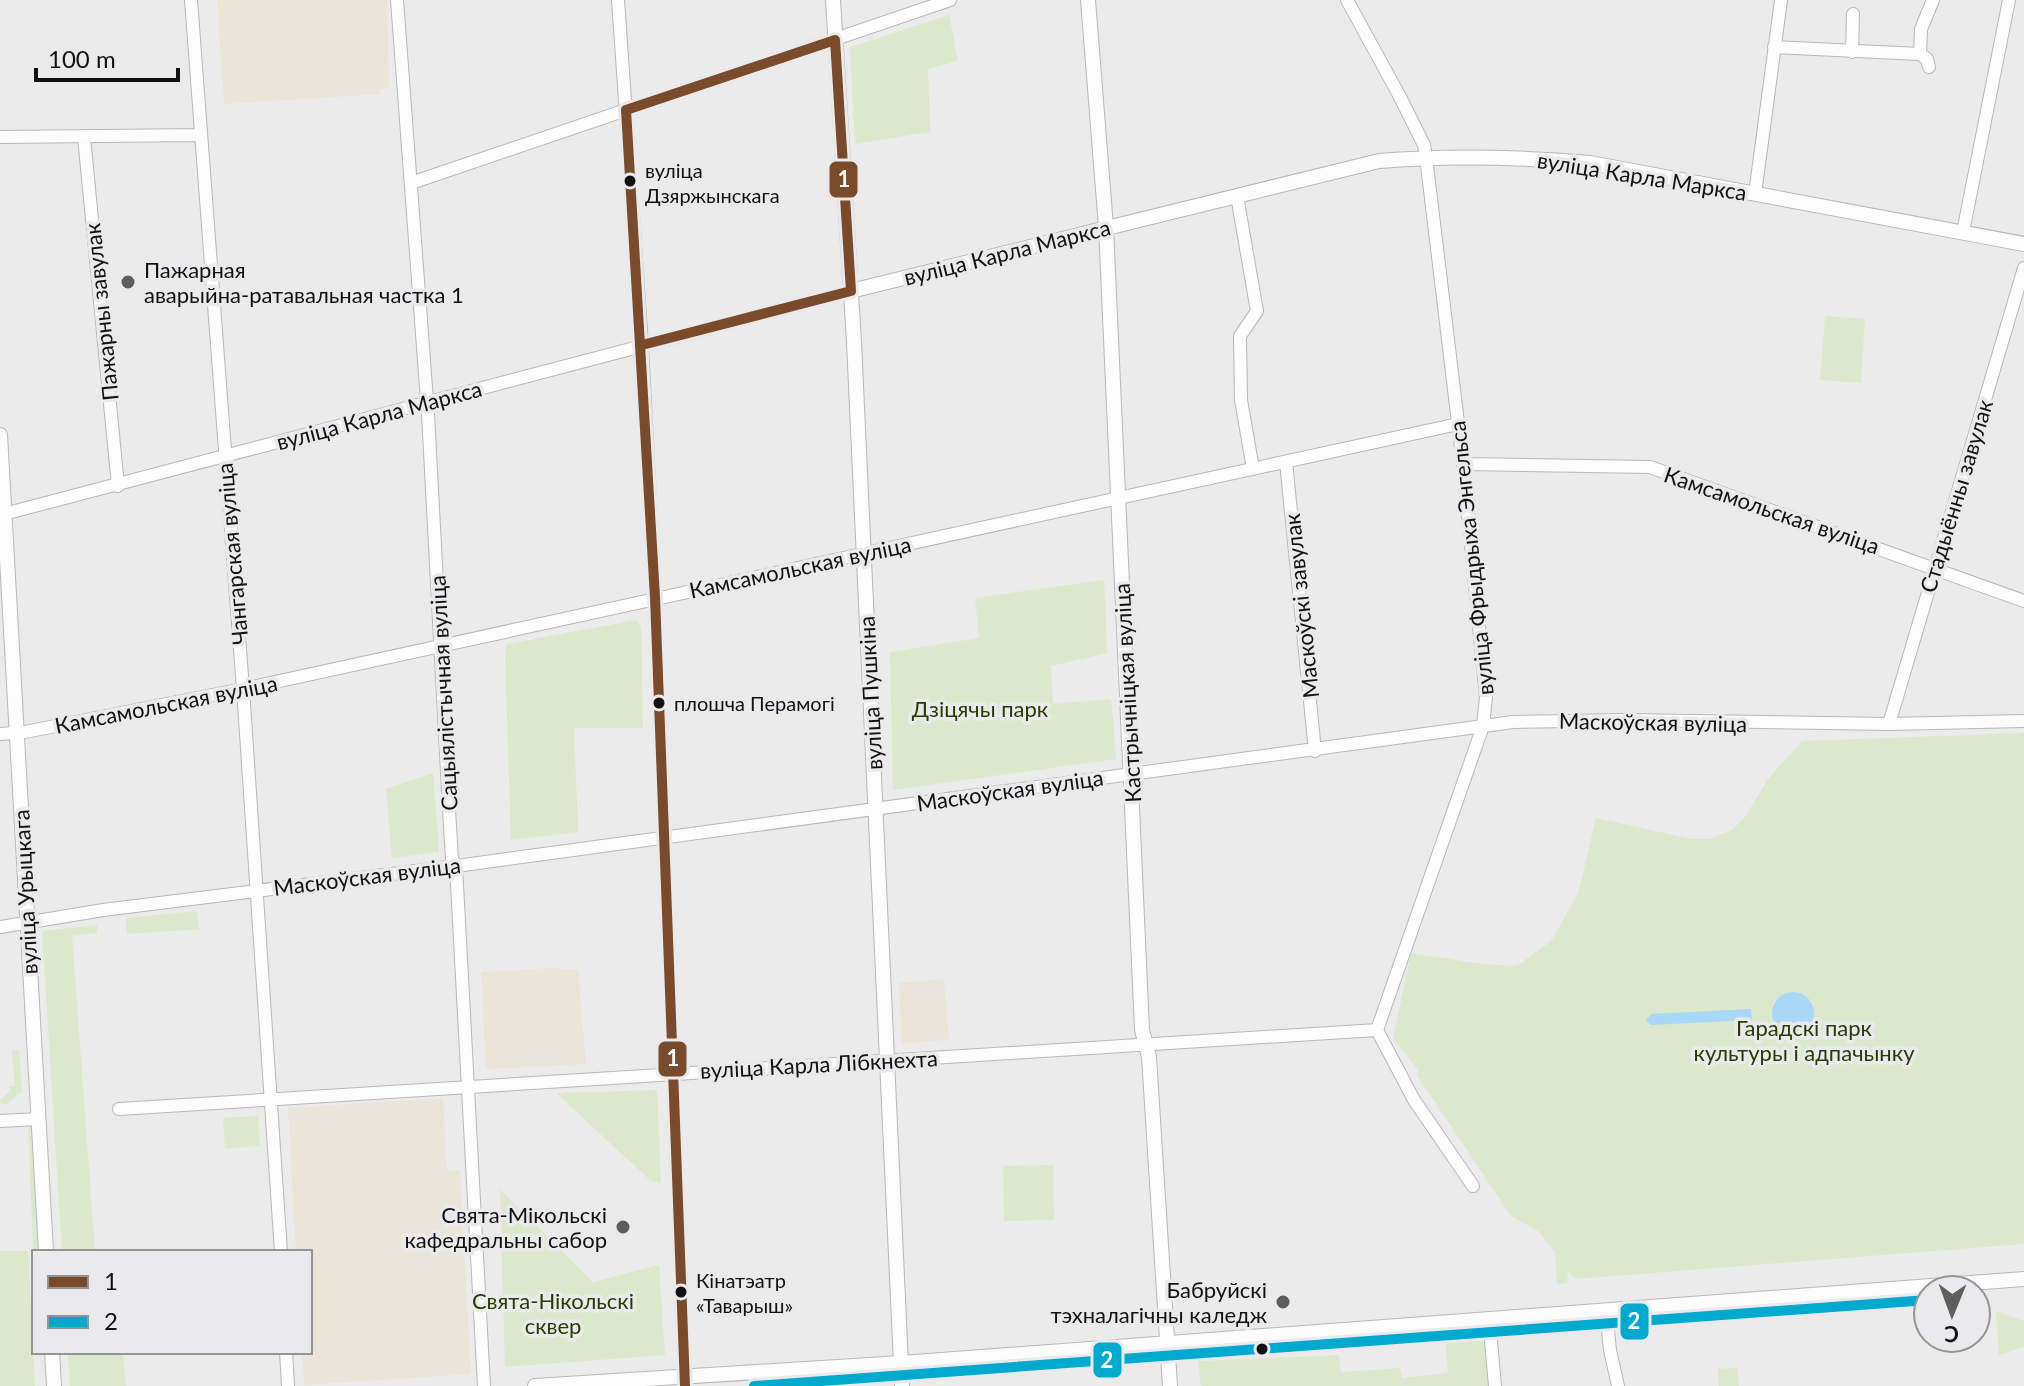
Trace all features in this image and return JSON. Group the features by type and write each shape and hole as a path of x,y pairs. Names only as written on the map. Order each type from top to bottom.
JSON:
{"main road":[{"name":"вуліца Пушкіна","path":"833,0 851,291 902,1386"},
{"name":"Кастрычніцкая вуліца","path":"1088,0 1106,227 1145,1044 1150,1072 1170,1386"},
{"name":"вуліца Карла Маркса","path":"851,291 1379,161 1426,157 1525,157 1590,163 2024,244"},
{"name":"вуліца Урыцкага","path":"0,435 46,1250"},
{"path":"535,1386 685,1382 2024,1279"},
{"path":"52,1354 54,1386"}],"street":[{"name":"Чангарская вуліца","path":"191,0 243,689 281,1250"},
{"name":"Сацыялістычная вуліца","path":"397,0 427,401 484,1386"},
{"path":"618,0 642,345 655,597 685,1382"},
{"path":"411,183 950,0"},
{"name":"вуліца Фрыдрыха Энгельса","path":"1347,0 1424,145 1463,464 1486,697 1483,726 1377,1030"},
{"path":"1755,194 1781,0"},
{"path":"1920,54 1921,29 1933,0"},
{"path":"1963,232 2009,0"},
{"path":"1852,52 1853,14"},
{"path":"1774,47 1920,54 1927,59 1929,67"},
{"path":"0,137 200,135"},
{"name":"Пажарны завулак","path":"84,137 118,486"},
{"path":"1237,196 1257,311 1240,336 1241,400 1253,469"},
{"name":"Стадыённы завулак","path":"1889,724 2024,268"},
{"name":"вуліца Карла Маркса","path":"4,514 851,291"},
{"name":"Камсамольская вуліца","path":"0,734 243,689 1458,424"},
{"name":"Маскоўскі завулак","path":"1286,462 1315,751"},
{"name":"Камсамольская вуліца","path":"1463,464 1650,467 2024,601"},
{"name":"Маскоўская вуліца","path":"0,927 1483,726 1580,720 1889,724 2024,721"},
{"path":"1377,1030 1414,1100 1473,1186"},
{"name":"вуліца Карла Лібкнехта","path":"119,1109 1377,1030"},
{"path":"0,1121 38,1119"},
{"path":"1606,1311 1618,1386"},
{"path":"1489,1319 1495,1386"},
{"path":"286,1354 288,1386"}],"shaded area":[{"path":"217,0 387,0 389,88 380,89 380,94 224,104"},
{"path":"553,968 578,970 586,1064 486,1069 481,972"},
{"path":"944,979 949,1040 902,1043 899,983"},
{"path":"443,1098 447,1170 460,1170 471,1374 304,1385 302,1354 312,1354 312,1250 296,1250 288,1108"}],"green space":[{"path":"949,15 958,61 928,69 930,132 855,144 850,47"},
{"path":"1825,316 1865,319 1861,383 1820,380"},
{"name":"Дзіцячы парк","path":"1104,580 1107,653 1051,666 1053,704 1111,699 1116,759 893,790 890,652 979,638 975,598"},
{"path":"637,620 641,628 643,728 574,728 578,832 511,840 507,644"},
{"name":"Гарадскі парк культуры і адпачынку","path":"2024,733 2024,1244 1575,1279 1568,1271 1567,1283 1557,1284 1555,1252 1538,1231 1511,1216 1417,1075 1419,1071 1393,1038 1411,953 1517,966 1551,941 1578,894 1596,818 1692,839 1710,839 1732,830 1745,817 1768,779 1802,741"},
{"path":"433,773 439,852 392,858 386,789"},
{"path":"197,911 199,929 127,934 126,918"},
{"path":"97,925 97,933 72,936 95,1250 62,1250 42,931"},
{"path":"12,1050 19,1050 22,1091 8,1104 0,1104 0,1100 11,1090 8,1087 15,1086"},
{"path":"657,1090 661,1184 651,1181 556,1093"},
{"path":"258,1116 260,1146 225,1149 223,1118"},
{"path":"28,1119 38,1119 46,1250 33,1250"},
{"path":"1053,1165 1054,1220 1004,1221 1003,1166"},
{"name":"Свята-Нікольскі сквер","path":"500,1189 593,1282 659,1265 665,1355 505,1367"},
{"path":"0,1251 28,1251 35,1386 0,1386"},
{"path":"1996,1311 2024,1321 2024,1347 1999,1355"},
{"path":"1484,1338 1490,1386 1201,1386 1198,1361 1339,1355 1341,1372 1400,1368 1402,1378 1448,1373 1446,1342"},
{"path":"68,1354 123,1354 126,1386 70,1386"},
{"path":"1737,1368 1739,1386 1719,1386 1718,1369"}],"water":[{"path":"1793,992 1808,998 1814,1013 1808,1028 1793,1034 1778,1028 1772,1013 1778,998"},
{"path":"1751,1009 1752,1020 1651,1025 1646,1020 1651,1014"}],"transit line":[{"name":"1","path":"642,345 851,291 835,40 626,110 655,597 685,1386"},
{"name":"2","path":"754,1386 1912,1301"}],"place":[{"name":"вуліца Дзяржынскага","path":"630,181"},
{"name":"Пажарная аварыйна-ратавальная частка 1","path":"128,282"},
{"name":"плошча Перамогі","path":"659,703"},
{"name":"Свята-Мікольскі кафедральны сабор","path":"623,1227"},
{"name":"Кінатэатр «Таварыш»","path":"681,1292"},
{"name":"Бабруйскі тэхналагічны каледж","path":"1283,1302"}]}
